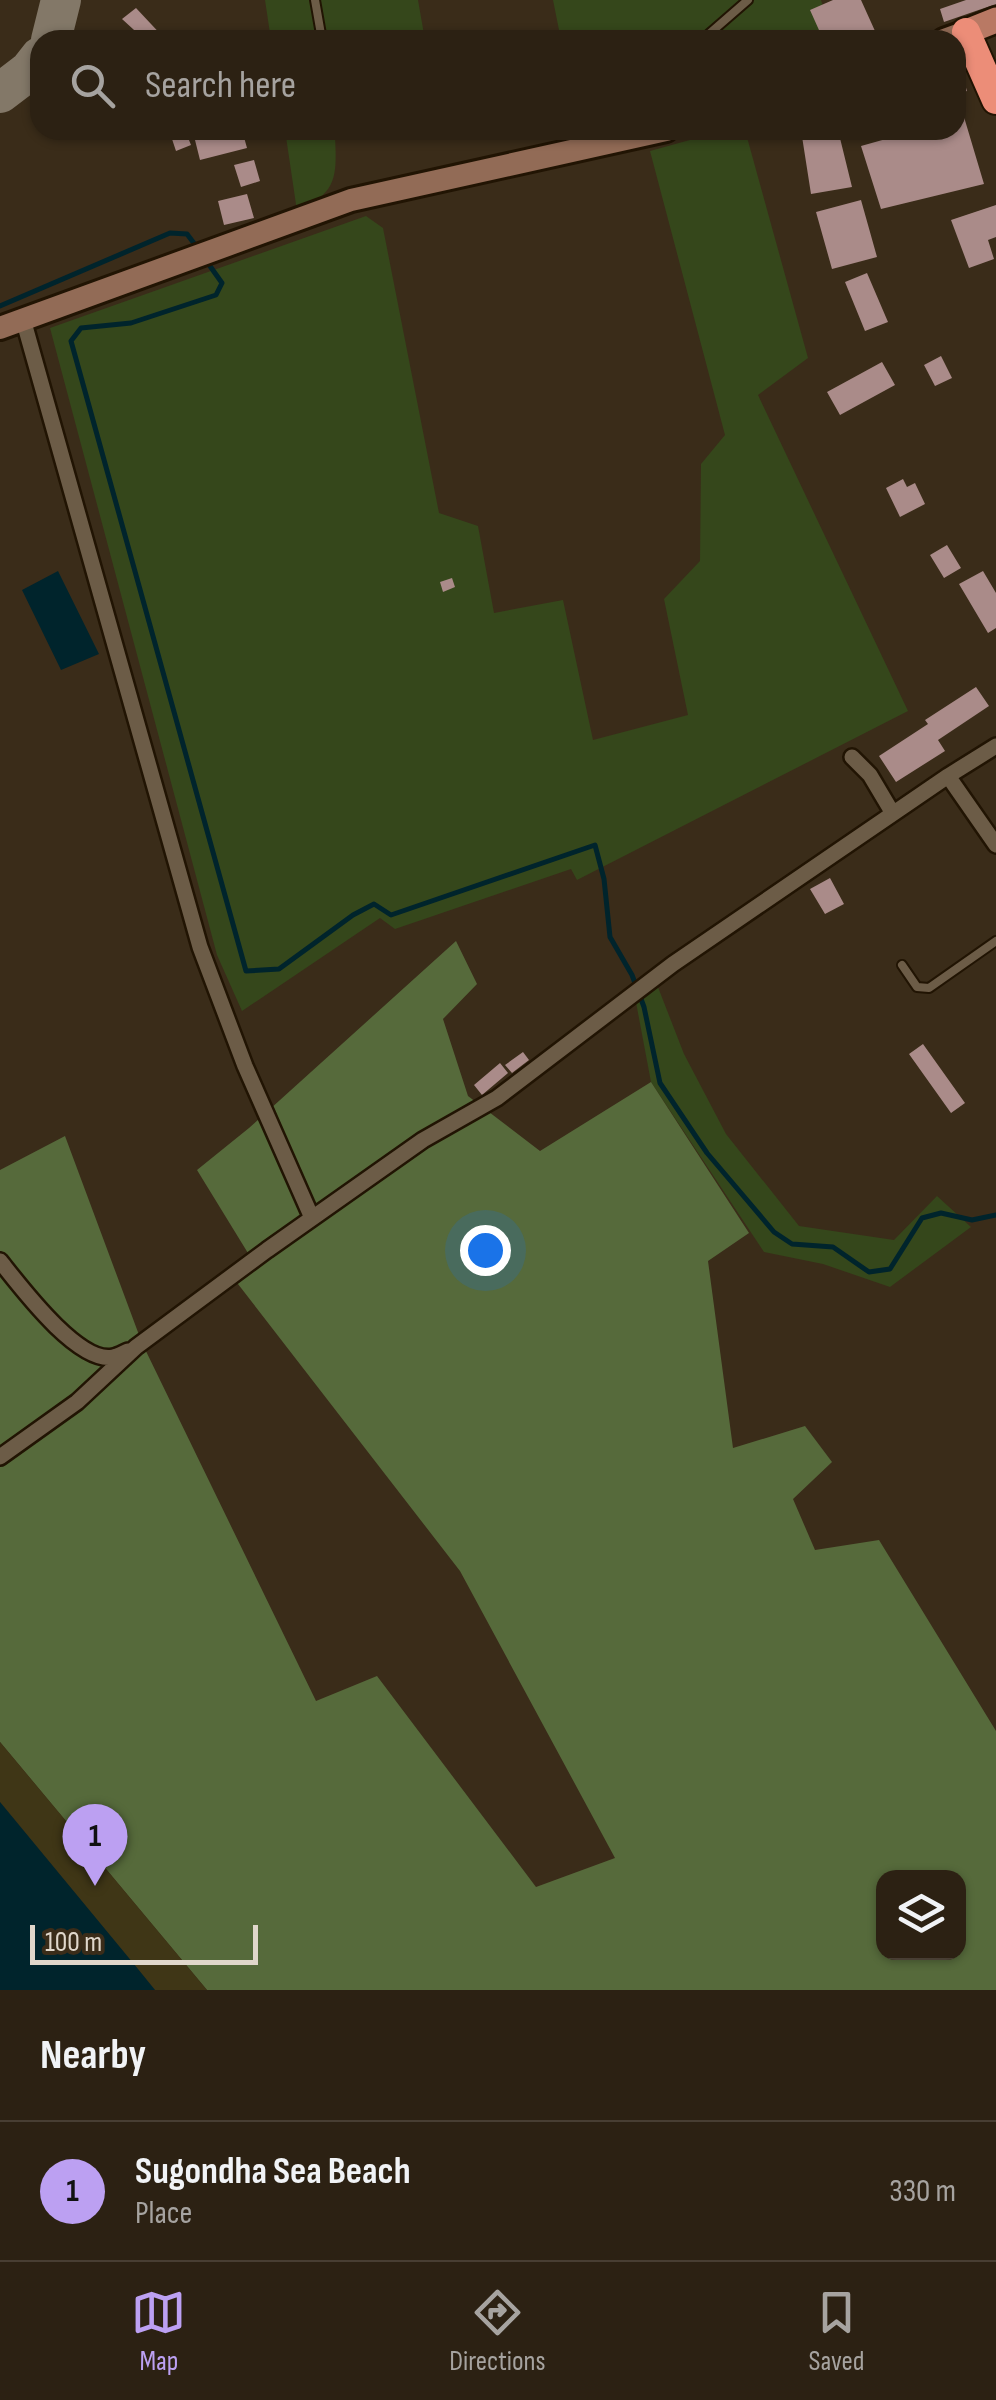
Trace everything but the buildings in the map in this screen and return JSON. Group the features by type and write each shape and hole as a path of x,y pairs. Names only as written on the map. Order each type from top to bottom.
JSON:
{"highway":[{"path":"966,53 996,100"}],"main road":[{"path":"966,32 996,20"}],"street":[{"path":"0,328 352,200 621,140"},
{"path":"23,320 200,947 244,1066 312,1218"},
{"path":"0,1457 77,1402 136,1347 312,1218 423,1140 497,1098 673,964 892,812 996,746"},
{"path":"852,758 870,775 892,812"},
{"path":"948,776 996,845"},
{"path":"0,1262 72,1341 112,1358 136,1347"}],"lane":[{"path":"315,0 320,30"},
{"path":"714,30 748,0"},
{"path":"902,966 917,987 929,988 996,941"}],"green space":[{"path":"265,0 418,0 423,30 270,30"},
{"path":"553,0 821,0 830,30 559,30"},
{"path":"286,140 335,140 332,182 320,197 297,211"},
{"path":"690,140 748,140 808,358 758,395 908,711 577,880 571,869 395,929 380,918 242,1011 217,955 50,328 366,216 383,228 439,513 478,526 494,613 563,600 593,740 688,715 664,599 700,561 701,464 725,435 650,151"},
{"path":"456,941 477,984 443,1019 468,1096 540,1151 651,1082 749,1233 708,1261 733,1448 805,1426 832,1462 793,1499 815,1550 879,1540 996,1731 996,1990 207,1990 0,1742 0,1170 65,1136 142,1343 316,1701 377,1676 536,1887 615,1858 460,1571 231,1275 251,1258 197,1170"},
{"path":"656,982 684,1054 726,1134 799,1226 894,1240 937,1196 971,1227 890,1287 823,1264 764,1252 651,1082 635,997"}],"sand":[{"path":"0,1742 207,1990 155,1990 0,1802"}],"water":[{"path":"58,571 99,654 61,670 22,590"},
{"path":"0,1802 138,1969 155,1990 0,1990"}],"waterway":[{"path":"0,306 170,233 187,234 199,250"},
{"path":"205,259 222,283 216,295 131,323 81,328 71,341 246,971 279,969 374,904 391,915 595,845 604,879 610,937 632,975 644,1007 660,1083 707,1153 774,1232 792,1244 833,1247 869,1272 890,1269 922,1218 941,1213 972,1220 996,1215"}],"taxiway":[{"path":"54,30 61,0"},
{"path":"0,93 30,70"}],"place":[{"name":"Sugondha Sea Beach","path":"95,1886"}]}
